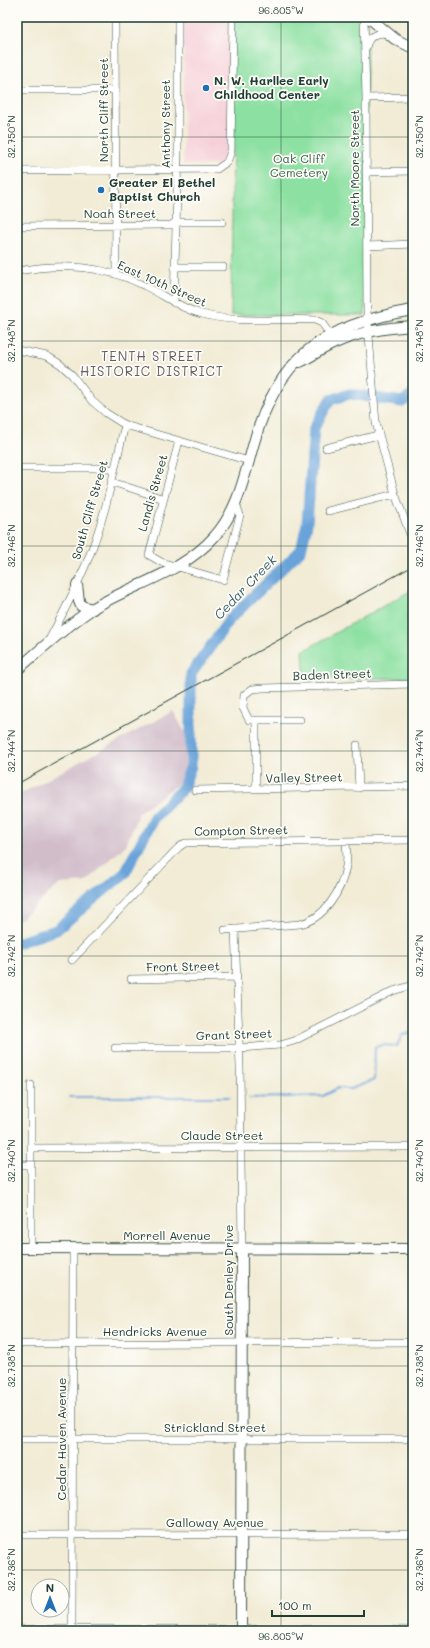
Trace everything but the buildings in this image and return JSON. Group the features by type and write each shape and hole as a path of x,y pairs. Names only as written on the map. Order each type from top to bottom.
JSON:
{"street":[{"name":"North Cliff Street","path":"115,17 116,274"},
{"name":"Anthony Street","path":"174,303 176,267 178,17"},
{"path":"17,171 217,169 227,162 230,158 233,17"},
{"name":"North Moore Street","path":"364,17 368,331 375,410 378,435 395,494 413,542"},
{"path":"368,17 386,32 413,48"},
{"path":"365,49 368,40 374,35 386,32"},
{"path":"17,90 115,90"},
{"path":"366,98 413,97"},
{"path":"366,172 413,171"},
{"name":"Noah Street","path":"17,226 171,225 176,222 222,222"},
{"path":"367,246 413,244"},
{"name":"East 10th Street","path":"17,271 38,267 84,267 116,274 144,285 174,303 200,314 225,319 315,320 322,323 333,338"},
{"path":"176,267 223,267"},
{"path":"17,670 48,643 93,609 178,566 214,538 226,522 236,503 261,418 270,399 293,366 333,338 368,319 413,310"},
{"path":"333,338 368,331 413,326"},
{"path":"17,350 46,356 60,364 72,375 92,401 106,413 126,425 249,461"},
{"name":"South Cliff Street","path":"48,643 77,585 93,547 112,482 126,425"},
{"path":"326,448 378,435"},
{"name":"Landis Street","path":"178,566 154,560 149,555 148,551 164,499 179,441"},
{"path":"17,468 104,468 114,470"},
{"path":"112,482 164,499"},
{"path":"328,511 395,494"},
{"path":"178,566 223,580 240,514 236,503"},
{"path":"77,585 79,602 81,606 93,609"},
{"name":"Baden Street","path":"252,720 245,714 243,702 244,696 252,689 413,684"},
{"path":"256,789 252,720 300,720"},
{"path":"357,745 359,788"},
{"name":"Valley Street","path":"195,790 413,786"},
{"name":"Compton Street","path":"72,960 178,848 185,843 413,840"},
{"path":"225,930 300,924 310,922 321,914 331,902 344,877 347,865 346,841"},
{"name":"South Denley Drive","path":"235,929 239,1048 242,1249 241,1630"},
{"name":"Front Street","path":"131,979 236,977"},
{"name":"Grant Street","path":"115,1048 239,1048 280,1045 294,1041 394,991 413,985"},
{"path":"31,1085 31,1248"},
{"name":"Claude Street","path":"31,1148 413,1147"},
{"path":"17,1165 31,1165"},
{"name":"Morrell Avenue","path":"17,1248 413,1248"},
{"name":"Cedar Haven Avenue","path":"72,1630 73,1248"},
{"name":"Hendricks Avenue","path":"17,1344 413,1342"},
{"name":"Strickland Street","path":"17,1439 413,1439"},
{"name":"Galloway Avenue","path":"17,1534 413,1534"},
{"path":"17,1629 413,1630"}],"shaded area":[{"name":"N. W. Harllee Early Childhood Center","path":"184,18 230,18 229,158 216,165 183,165"},
{"path":"173,711 186,734 185,779 139,812 126,845 86,882 60,884 17,922 17,796"}],"green space":[{"name":"Oak Cliff Cemetery","path":"234,17 367,17 365,315 231,315"},
{"path":"412,590 413,678 305,679 303,651"}],"waterway":[{"name":"Cedar Creek","path":"17,943 56,930 125,873 154,817 183,788 191,766 191,674 230,619 301,550 307,524 314,428 330,400 350,394 402,402 413,395"},
{"path":"249,1098 323,1096 338,1088 351,1089 374,1080 375,1047 382,1045 397,1046 402,1035 413,1032"},
{"path":"69,1097 230,1097"}],"tram line":[{"path":"17,784 413,566"}],"place":[{"name":"N. W. Harllee Early Childhood Center","path":"206,88"},
{"name":"Greater El Bethel Baptist Church","path":"101,190"}],"district":[{"name":"TENTH STREET HISTORIC DISTRICT","path":"152,364"}]}
